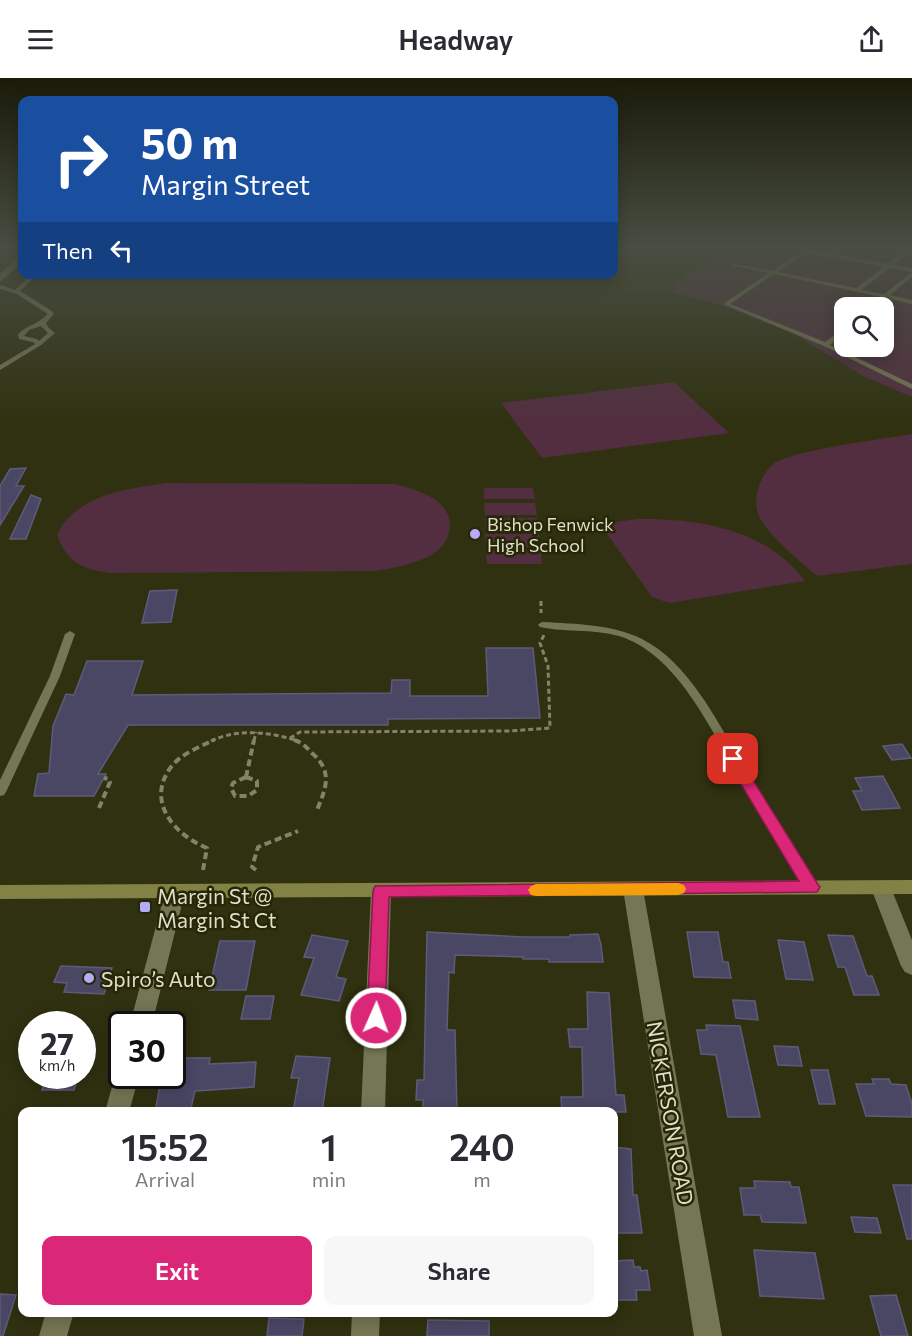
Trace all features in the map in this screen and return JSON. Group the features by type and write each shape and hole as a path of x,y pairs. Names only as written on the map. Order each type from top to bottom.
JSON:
{"main road":[{"path":"0,892 912,887"}],"street":[{"path":"881,888 912,966"},
{"name":"NICKERSON ROAD","path":"633,889 708,1336"},
{"path":"373,1107 381,891"},
{"path":"144,1011 175,892"},
{"path":"118,1107 123,1089"},
{"path":"53,1336 59,1317"},
{"path":"365,1336 366,1317"}],"lane":[{"path":"39,306 51,314 44,323 27,329 20,335 21,338 35,340 39,344"},
{"path":"730,306 826,345 912,387"},
{"path":"0,368 39,344 52,333 45,328 44,323"},
{"path":"826,345 834,338"},
{"path":"543,625 591,628 620,634 640,641 657,653 687,684 811,887"},
{"path":"0,792 55,676 70,634"}],"path":[{"path":"290,738 300,732 509,731 550,728 548,666 540,643 544,635 543,625"},
{"path":"246,777 256,732"},
{"path":"203,870 207,848 179,834 171,826 162,805 162,791 173,766 192,749 207,741 227,735 256,732 290,738 314,751 325,770 328,783 317,810"},
{"path":"246,777 257,782 257,790 248,796 235,796 231,788 233,783 246,777"},
{"path":"99,808 110,782 109,779 104,778"},
{"path":"256,870 252,867 258,847 298,831"}],"shaded area":[{"path":"722,306 834,306 834,357 894,357 894,306 912,306 912,397 863,376 792,333"},
{"path":"674,382 729,433 542,458 501,403"},
{"path":"912,434 912,564 817,576 777,540 763,524 756,503 758,489 772,465 817,450"},
{"path":"167,483 394,484 424,493 441,505 447,512 450,522 449,533 441,548 436,552 405,565 375,571 110,573 84,567 65,552 57,534 77,510 90,502 120,491"},
{"path":"484,488 533,488 535,499 484,499"},
{"path":"484,503 535,503 537,515 485,515"},
{"path":"485,518 537,518 539,530 486,530"},
{"path":"637,519 684,521 730,530 771,549 789,563 805,581 669,603 652,597 600,524"},
{"path":"485,534 539,534 540,547 486,547"},
{"path":"486,551 541,551 542,564 487,564"}],"building":[{"path":"26,468 16,486 24,486 0,525 0,486 10,469"},
{"path":"31,495 41,499 26,539 10,539"},
{"path":"177,590 171,622 142,623 150,591"},
{"path":"486,648 533,648 540,718 388,719 388,725 128,725 98,774 106,774 94,796 34,796 38,774 49,773 53,726 66,694 74,695 87,661 143,661 132,695 391,693 392,680 410,680 410,696 488,696"},
{"path":"902,744 911,758 892,760 883,746"},
{"path":"883,776 900,808 862,810 853,791 862,791 855,778"},
{"path":"427,932 522,937 570,937 570,935 598,934 603,962 549,962 549,959 523,959 523,957 455,955 454,973 449,972 447,1030 455,1030 457,1107 423,1107 423,1100 416,1100 417,1080 424,1080"},
{"path":"687,932 718,932 723,962 728,962 731,978 694,977"},
{"path":"312,935 348,941 336,977 346,979 339,1001 301,995 314,958 304,957"},
{"path":"828,935 853,936 867,976 872,976 879,995 854,995 845,967 838,967"},
{"path":"778,940 804,942 813,980 786,979"},
{"path":"220,941 255,941 246,990 209,990"},
{"path":"61,966 112,968 104,994 64,992 67,983 54,982"},
{"path":"587,992 609,993 616,1095 624,1095 626,1112 618,1112 618,1107 562,1107 561,1097 583,1097 582,1047 570,1047 568,1029 588,1029"},
{"path":"246,996 274,996 270,1019 241,1019"},
{"path":"733,1000 755,1001 758,1020 736,1018"},
{"path":"706,1025 740,1026 760,1117 728,1117 716,1055 701,1054 697,1030 707,1030"},
{"path":"774,1046 798,1047 802,1066 778,1065"},
{"path":"296,1056 330,1058 323,1107 294,1107 299,1078 291,1078"},
{"path":"186,1058 210,1058 209,1064 256,1062 254,1087 195,1091 191,1107 156,1107 159,1089 186,1089"},
{"path":"811,1070 828,1070 835,1104 819,1104"},
{"path":"872,1079 889,1079 891,1084 906,1085 912,1104 912,1117 866,1116 856,1084 874,1084"},
{"path":"42,1089 74,1089 74,1090"},
{"path":"618,1147 631,1149 633,1195 637,1195 642,1233 618,1233"},
{"path":"754,1181 790,1182 791,1187 799,1187 806,1223 762,1222 760,1215 744,1215 740,1188 755,1188"},
{"path":"893,1185 912,1185 912,1239 907,1239"},
{"path":"851,1217 877,1218 881,1233 855,1232"},
{"path":"754,1250 815,1253 824,1299 760,1296"},
{"path":"633,1260 634,1267 640,1267 641,1271 647,1270 650,1290 636,1290 637,1300 618,1300 618,1261"},
{"path":"0,1294 16,1295 3,1336 0,1336"},
{"path":"896,1295 908,1336 881,1336 870,1296"},
{"path":"269,1318 304,1319 302,1336 267,1336"},
{"path":"428,1320 489,1321 489,1336 427,1336"}],"slow traffic":[{"path":"536,890 678,889"}],"place":[{"name":"Bishop Fenwick High School","path":"475,534"},
{"name":"Margin St @ Margin St Ct","path":"145,907"},
{"name":"Spiro’s Auto","path":"89,978"}],"route":[{"path":"376,1018 381,891 811,887 733,759"}]}
